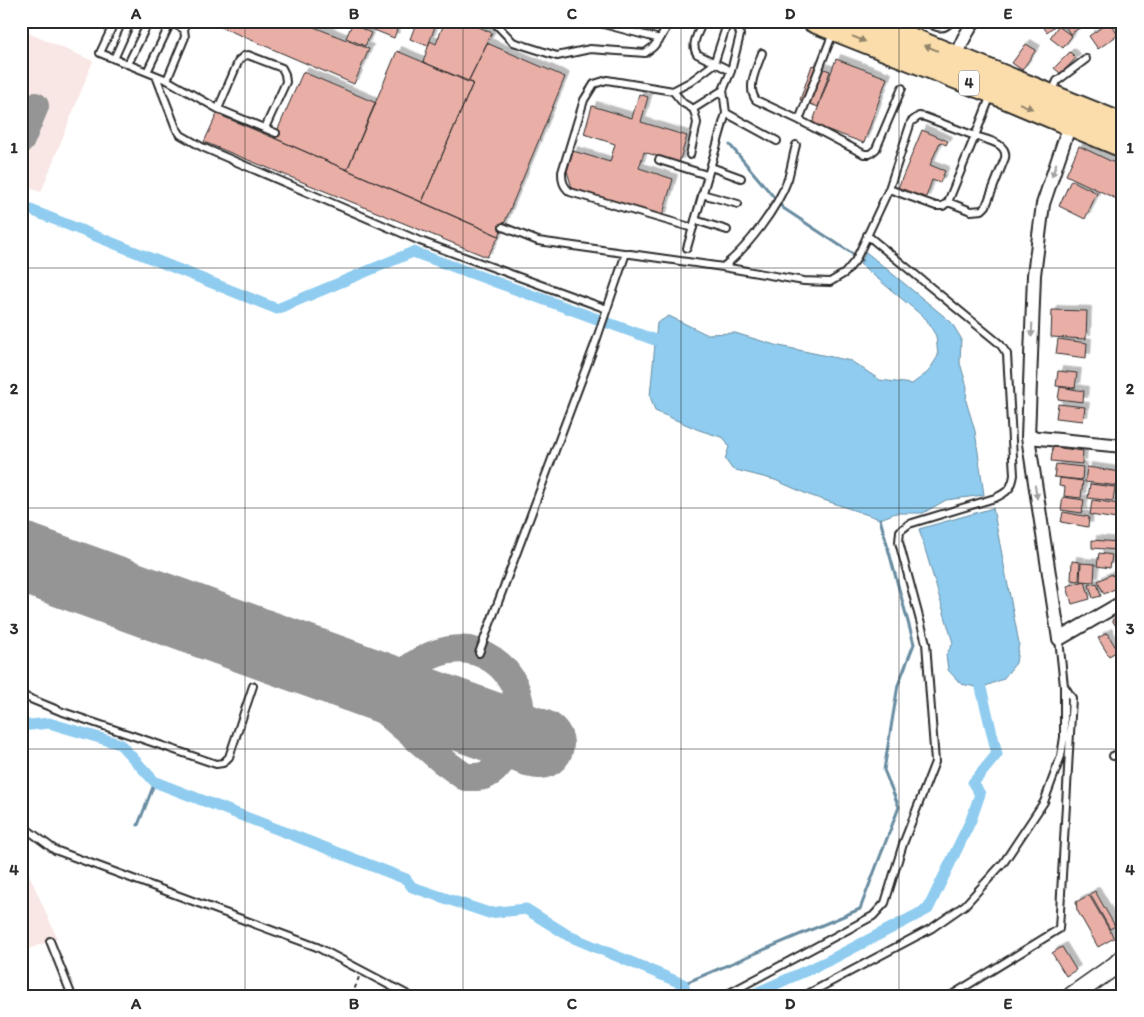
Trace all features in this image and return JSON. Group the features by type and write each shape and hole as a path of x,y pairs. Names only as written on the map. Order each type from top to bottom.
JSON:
{"highway":[{"name":"4","path":"814,21 834,30 1051,96 1123,126"},
{"name":"4","path":"866,21 952,66 993,92 1123,146"}],"main road":[{"path":"1083,991 1123,958"}],"street":[{"path":"952,66 964,38 974,21"},
{"path":"1070,124 1043,204 1034,275 1028,437 1059,639 1123,602"},
{"path":"1028,437 1123,446"}],"lane":[{"path":"115,21 100,53 167,80 218,109 276,133"},
{"path":"114,59 131,21"},
{"path":"128,64 149,21"},
{"path":"493,21 513,42 557,56 590,49 640,54 649,50 660,39 670,21"},
{"path":"592,21 660,39"},
{"path":"703,21 693,45 694,50 697,54 714,64 731,71"},
{"path":"923,21 940,28 945,28 952,21"},
{"path":"147,72 169,22 184,29 185,37 167,80"},
{"path":"673,91 714,64 727,22 736,25 740,30 740,35 731,71 723,90 726,113 687,248"},
{"path":"799,120 834,30"},
{"path":"762,53 751,87 752,95 756,100 864,154 870,154 876,148 902,88"},
{"path":"218,109 239,60 244,56 248,55 282,68 286,82 265,128"},
{"path":"1051,96 1057,81 1086,59"},
{"path":"156,76 176,128 181,135 202,147 420,240 607,309"},
{"path":"690,155 697,123 693,109 683,103 673,91 607,80 594,84 584,100 562,172 562,182 570,192 692,228"},
{"path":"693,109 723,90"},
{"path":"889,189 936,206 943,206 948,202 993,92"},
{"path":"726,113 777,140"},
{"path":"503,227 538,241 723,267 804,281 830,282 845,273 855,261 889,189 911,122 919,116 1004,147 1006,152 1006,158 986,206 979,212 971,211 948,202"},
{"path":"723,267 743,250 774,207 788,179 796,145"},
{"path":"659,160 707,176"},
{"path":"711,167 741,178"},
{"path":"702,194 738,204"},
{"path":"695,220 727,230"},
{"path":"724,996 873,916 885,904 903,844 935,762 926,643 899,542 900,531 909,524 995,498 1007,493 1012,486 1014,475 1007,354 1000,344 868,235"},
{"path":"479,653 595,344 626,253"},
{"path":"804,996 932,928 966,905 1004,862 1044,802 1061,756 1064,737 1064,686 1059,639"},
{"path":"21,696 216,764 223,763 229,757 253,686"},
{"path":"950,996 1059,929 1072,698 1064,686"},
{"path":"1113,756 1123,752"},
{"path":"1061,756 1068,760"},
{"path":"21,825 55,850 317,947 410,996"},
{"path":"50,941 72,996"}],"path":[{"path":"352,996 362,971"}],"shaded area":[{"path":"21,30 93,61 41,192 21,185"},
{"path":"21,861 28,872 57,938 21,952"}],"water":[{"path":"866,252 951,322 961,338 960,363 967,387 966,401 975,431 984,495 946,500 923,513 896,513 880,519 809,495 775,480 732,469 725,459 729,447 724,438 699,430 655,411 650,396 657,323 669,316 706,334 735,333 775,345 851,361 880,380 912,384 928,372 938,356 936,336 926,319 860,264"},
{"path":"993,508 1019,643 1016,663 1003,679 981,688 961,684 948,670 946,655 953,643 919,529"}],"building":[{"path":"215,21 299,21 369,49 354,84 214,24"},
{"path":"352,21 400,21 394,38"},
{"path":"417,21 437,21 428,46 410,39"},
{"path":"445,21 466,21 492,33 468,82 423,62 430,41 436,44"},
{"path":"1039,21 1061,21 1047,32"},
{"path":"1062,21 1088,21 1088,23 1070,34"},
{"path":"1109,22 1118,35 1098,49 1089,36"},
{"path":"352,24 371,33 365,46 346,38"},
{"path":"1058,26 1072,36 1063,48 1050,38"},
{"path":"487,43 565,77 499,236 422,202 473,83 468,82"},
{"path":"1026,44 1036,50 1022,70 1012,63"},
{"path":"397,51 473,83 422,202 347,170"},
{"path":"1070,52 1076,58 1061,74 1054,68"},
{"path":"836,59 887,78 864,143 812,124"},
{"path":"812,65 830,71 818,107 800,100"},
{"path":"303,72 376,103 347,170 274,138"},
{"path":"639,94 648,97 641,122 687,136 679,163 644,152 639,168 673,179 662,217 572,188 567,171 573,151 610,162 615,144 584,134 592,106 632,118"},
{"path":"217,114 499,236 487,257 204,142"},
{"path":"922,130 948,141 946,145 940,142 930,165 945,171 940,183 932,180 925,200 898,188"},
{"path":"1079,146 1123,167 1123,202 1066,175"},
{"path":"1071,180 1097,193 1085,219 1059,206"},
{"path":"1052,310 1087,311 1086,339 1051,337"},
{"path":"1058,339 1087,343 1086,358 1056,354"},
{"path":"1058,371 1077,373 1075,388 1056,386"},
{"path":"1060,387 1084,391 1083,402 1058,399"},
{"path":"1058,404 1085,407 1083,421 1056,418"},
{"path":"1053,447 1083,451 1082,464 1051,461"},
{"path":"1056,464 1083,467 1082,480 1054,477"},
{"path":"1087,467 1121,472 1119,486 1085,482"},
{"path":"1060,478 1083,481 1081,498 1064,496 1065,487 1059,486"},
{"path":"1090,484 1115,487 1113,501 1088,498"},
{"path":"1063,497 1084,500 1082,513 1061,510"},
{"path":"1092,500 1119,504 1117,519 1090,515"},
{"path":"1063,512 1089,517 1088,527 1061,522"},
{"path":"1092,540 1118,542 1117,550 1092,548"},
{"path":"1099,553 1112,555 1110,568 1097,566"},
{"path":"1072,561 1080,562 1079,581 1071,580"},
{"path":"1081,563 1095,564 1094,582 1080,581"},
{"path":"1123,572 1123,585 1104,594 1098,581"},
{"path":"1085,581 1090,599 1072,604 1067,586"},
{"path":"1097,583 1101,596 1093,598 1089,585"},
{"path":"1123,613 1123,634 1122,635 1112,620"},
{"path":"1107,633 1118,651 1109,656 1098,638"},
{"path":"1123,888 1123,905 1115,891"},
{"path":"1095,891 1115,926 1110,929 1090,894"},
{"path":"1089,895 1114,938 1098,947 1077,910 1076,902"},
{"path":"1062,947 1076,970 1066,976 1052,953"}],"waterway":[{"path":"730,145 783,208 862,260"},
{"path":"21,206 277,309 413,252 655,340"},
{"path":"683,984 860,909 899,807 884,770 898,685 914,644 880,519"},
{"path":"749,996 828,961 928,909 971,820 980,794 973,783 997,754 981,688"},
{"path":"21,726 49,723 120,744 155,782 406,879 412,887 489,913 526,909 569,936 683,984 687,996"},
{"path":"138,825 155,782"}],"taxiway":[{"path":"21,140 35,106"},
{"path":"21,568 36,564 47,567"},
{"path":"339,672 443,761 465,777 482,776 492,771 510,750 518,735 521,718 520,702 515,686 506,672 493,660 477,652 461,649 437,653 415,664 402,674 395,676 382,678 350,676"}],"runway":[{"path":"21,557 539,744"}]}
